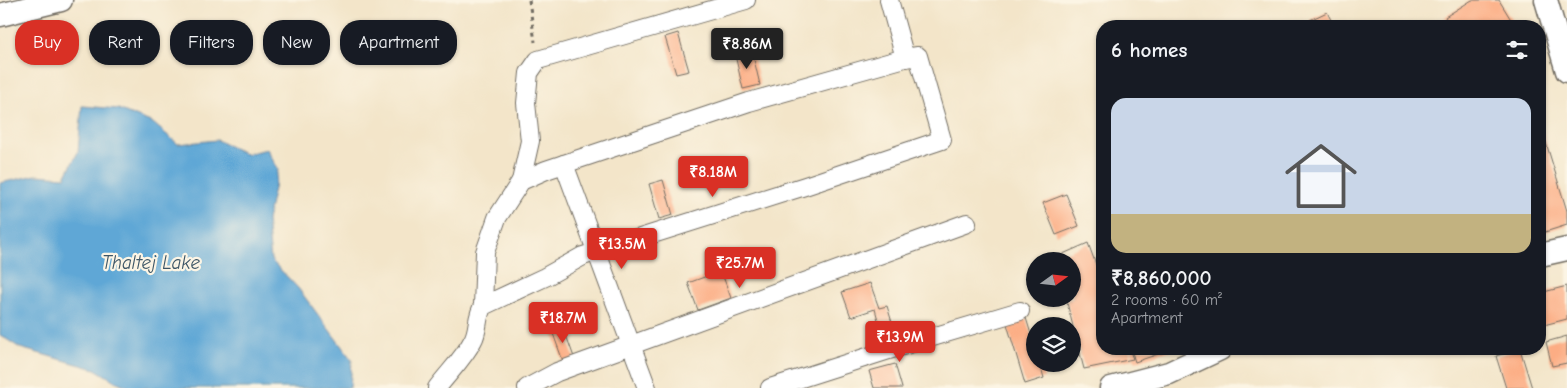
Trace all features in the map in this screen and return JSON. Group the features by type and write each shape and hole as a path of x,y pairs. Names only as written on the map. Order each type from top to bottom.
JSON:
{"street":[{"path":"0,15 61,0"},
{"path":"483,306 485,252 497,218 521,181 530,141 526,103 529,73 538,60 746,0"},
{"path":"889,0 905,58"},
{"path":"1546,0 1563,43 1567,71"},
{"path":"437,388 474,338 478,313 483,306 545,277 583,256 805,186 942,140 918,56 749,102 546,170 521,181"},
{"path":"564,164 647,388"},
{"path":"526,388 557,372 968,223"},
{"path":"1546,254 1567,249"},
{"path":"770,388 1020,311"},
{"path":"1111,388 1169,372 1207,355"}],"path":[{"path":"529,0 538,60"}],"water":[{"name":"Thaltej Lake","path":"82,106 118,109 153,123 178,144 217,140 246,154 267,149 278,170 267,220 271,260 298,288 352,360 350,388 131,388 95,369 20,348 0,335 0,183 36,175 65,177 78,152"}],"building":[{"path":"1472,0 1499,0 1511,20 1447,20 1445,17"},
{"path":"1327,12 1331,20 1310,20"},
{"path":"678,33 689,71 676,74 665,37"},
{"path":"752,51 760,85 743,89 735,55"},
{"path":"1546,143 1567,211 1567,225 1546,232"},
{"path":"663,180 673,215 659,219 649,184"},
{"path":"1066,194 1079,226 1056,235 1043,203"},
{"path":"1088,243 1096,265 1096,355 1131,355 1133,359 1084,369 1081,357 1081,317 1071,317 1068,308 1081,308 1081,252 1067,252"},
{"path":"721,271 731,298 698,310 688,283"},
{"path":"870,283 879,308 887,306 897,339 884,342 875,309 851,317 842,292"},
{"path":"1567,286 1567,319 1546,324 1546,291"},
{"path":"1026,318 1026,372 1042,372 1044,378 1025,384 1007,324"},
{"path":"562,324 575,360 564,364 551,328"},
{"path":"1567,336 1567,363 1552,366 1546,342"},
{"path":"1133,355 1155,355 1135,362"},
{"path":"1522,355 1532,388 1506,388 1496,356"},
{"path":"895,364 902,388 874,388 869,371"}]}
